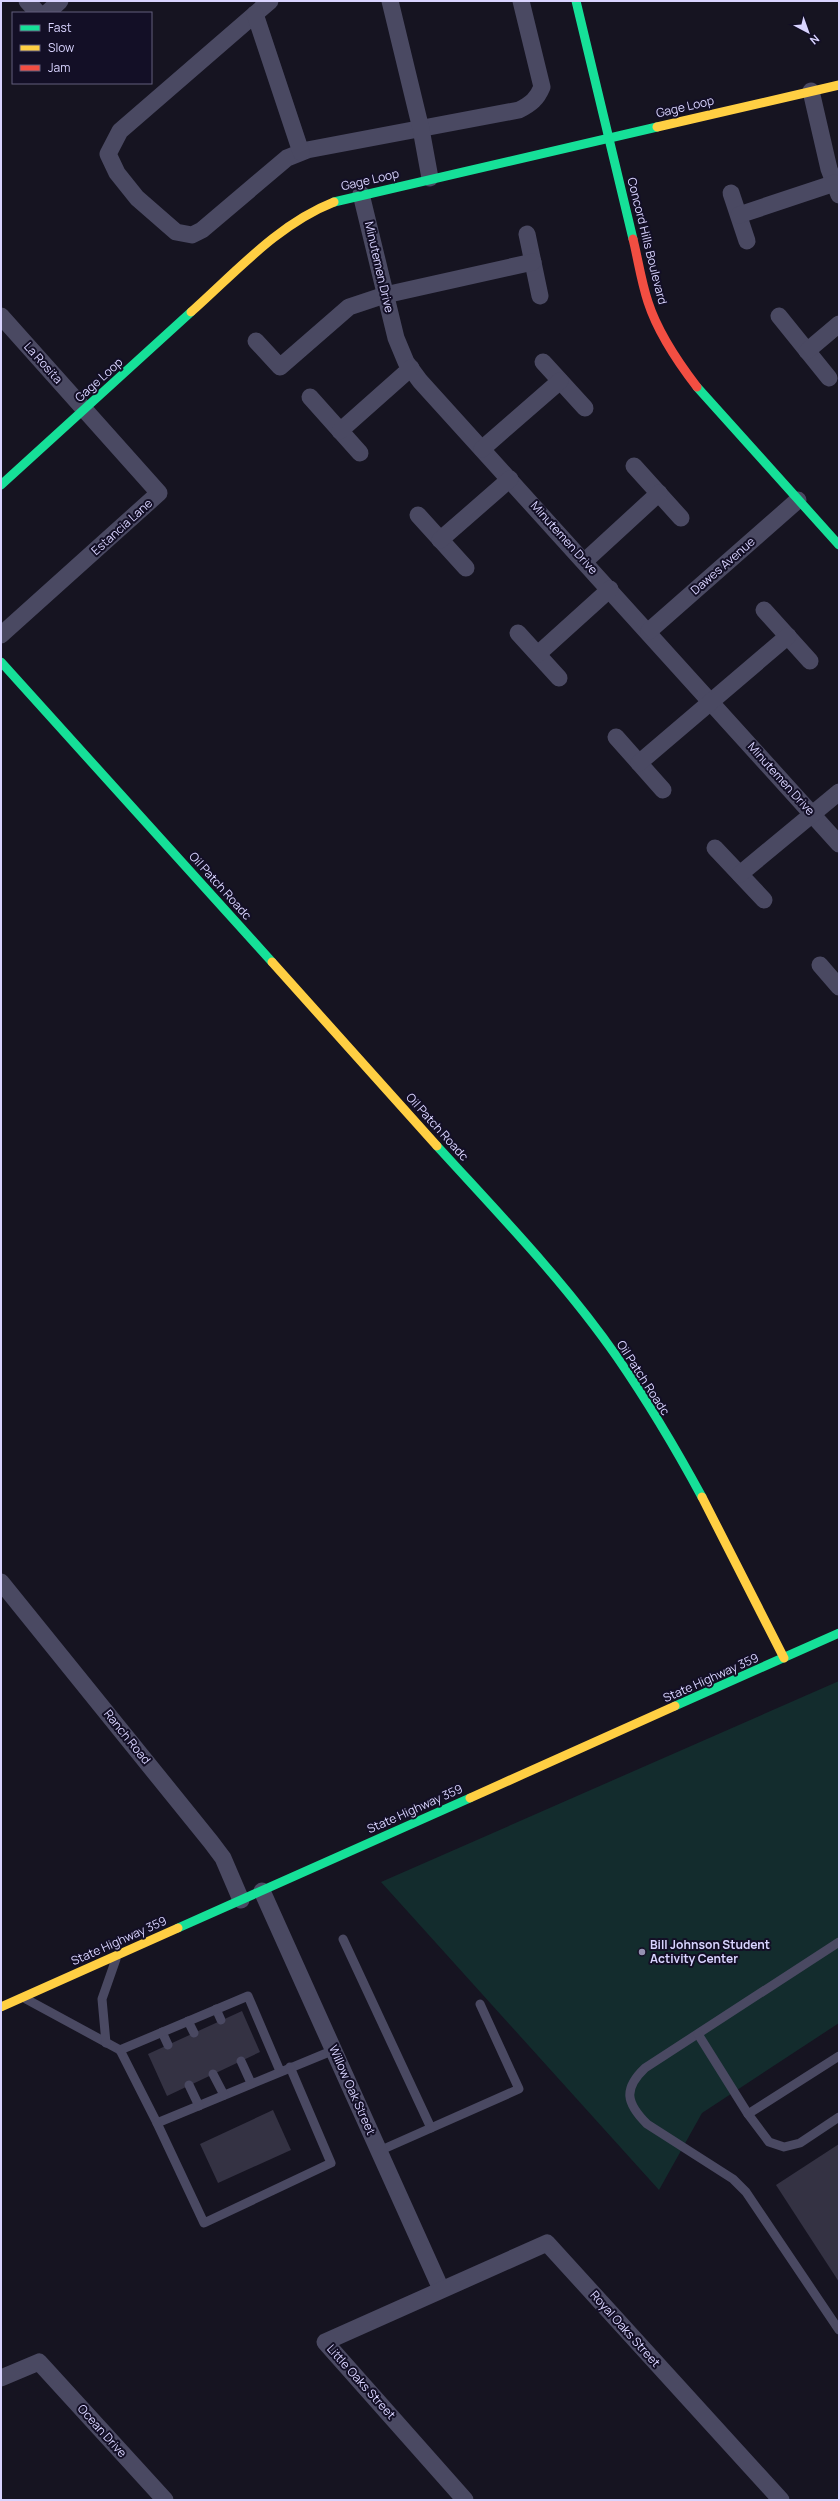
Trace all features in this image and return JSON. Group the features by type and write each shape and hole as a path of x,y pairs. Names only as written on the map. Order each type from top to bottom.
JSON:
{"street":[{"path":"27,1 37,12"},
{"path":"48,12 60,1"},
{"path":"270,1 120,131 108,154 116,173 137,198 176,232 192,235 202,230 287,158 301,152 333,144 519,110 538,97 542,87 520,1"},
{"path":"390,1 421,129 430,178"},
{"name":"Concord Hills Boulevard","path":"576,1 648,302 662,336 681,366 708,400 839,545"},
{"path":"255,14 301,152"},
{"name":"Gage Loop","path":"1,485 292,222 320,207 361,194 608,136 839,85"},
{"path":"739,215 837,189 811,91"},
{"path":"731,193 747,241"},
{"name":"Minutemen Drive","path":"361,194 396,338 411,368 482,449 649,631 839,844"},
{"path":"527,234 540,296"},
{"path":"256,341 280,367 349,307 385,295 533,262"},
{"name":"La Rosita","path":"1,316 85,409"},
{"path":"779,316 829,378"},
{"path":"807,351 839,324"},
{"path":"543,362 585,408"},
{"path":"340,431 411,368"},
{"path":"482,449 560,381"},
{"path":"310,397 360,453"},
{"name":"Estancia Lane","path":"1,635 159,493 85,409"},
{"path":"634,466 681,518"},
{"path":"440,540 510,479"},
{"path":"585,561 659,493"},
{"name":"Dawes Avenue","path":"649,631 798,500"},
{"path":"418,515 466,568"},
{"path":"538,654 610,589"},
{"path":"764,610 810,661"},
{"path":"518,633 559,678"},
{"path":"639,763 711,700 788,636"},
{"name":"Oil Patch Roadc","path":"1,662 526,1244 582,1310 649,1406 710,1508 784,1658"},
{"path":"616,737 663,790"},
{"path":"740,874 814,815 839,792"},
{"path":"715,848 764,900"},
{"path":"820,965 839,986"},
{"name":"Ranch Road","path":"1,1582 211,1842 223,1858 241,1900"},
{"name":"State Highway 359","path":"1,2007 839,1633"},
{"name":"Willow Oak Street","path":"262,1891 441,2289"},
{"name":"Royal Oaks Street","path":"441,2289 547,2243 778,2499"},
{"name":"Little Oaks Street","path":"441,2289 325,2342 465,2500"},
{"name":"Ocean Drive","path":"1,2378 39,2362 165,2500"}],"lane":[{"path":"344,1938 431,2128"},
{"path":"839,1942 645,2068 632,2080 630,2094 632,2106 647,2124 732,2179 746,2192 759,2208 839,2330"},
{"path":"106,2043 102,1999 117,1955"},
{"path":"120,2050 248,1996 280,2070"},
{"path":"23,1997 120,2050 204,2222 331,2163 290,2067"},
{"path":"379,2151 519,2089 480,2004"},
{"path":"216,2009 221,2020"},
{"path":"188,2022 194,2033"},
{"path":"162,2032 168,2045"},
{"path":"698,2034 748,2114 769,2142 784,2147 800,2142 839,2117"},
{"path":"157,2124 280,2070 334,2050"},
{"path":"748,2114 839,2056"},
{"path":"241,2061 251,2083"},
{"path":"213,2074 224,2095"},
{"path":"189,2085 199,2106"}],"green space":[{"name":"Bill Johnson Student Activity Center","path":"839,1681 839,2023 702,2113 659,2190 381,1882"}],"building":[{"path":"242,2011 260,2052 167,2096 148,2054"},
{"path":"273,2110 291,2150 218,2183 200,2144"},
{"path":"839,2144 839,2282 776,2185"}],"traffic: fast":[{"path":"576,1 633,239"},
{"path":"334,202 657,127"},
{"path":"1,485 191,312"},
{"path":"697,387 839,545"},
{"path":"1,662 272,962"},
{"path":"437,1146 554,1275 597,1329 651,1408 702,1497"},
{"path":"675,1706 839,1633"},
{"path":"178,1928 470,1798"}],"traffic: slow":[{"path":"657,127 839,85"},
{"path":"191,312 241,265 276,236 314,211 334,202"},
{"path":"272,962 437,1146"},
{"path":"702,1497 784,1658"},
{"path":"470,1798 675,1706"},
{"path":"1,2007 178,1928"}],"traffic: jam":[{"path":"633,239 643,286 657,325 682,367 697,387"}],"place":[{"name":"Bill Johnson Student Activity Center","path":"642,1952"}]}
